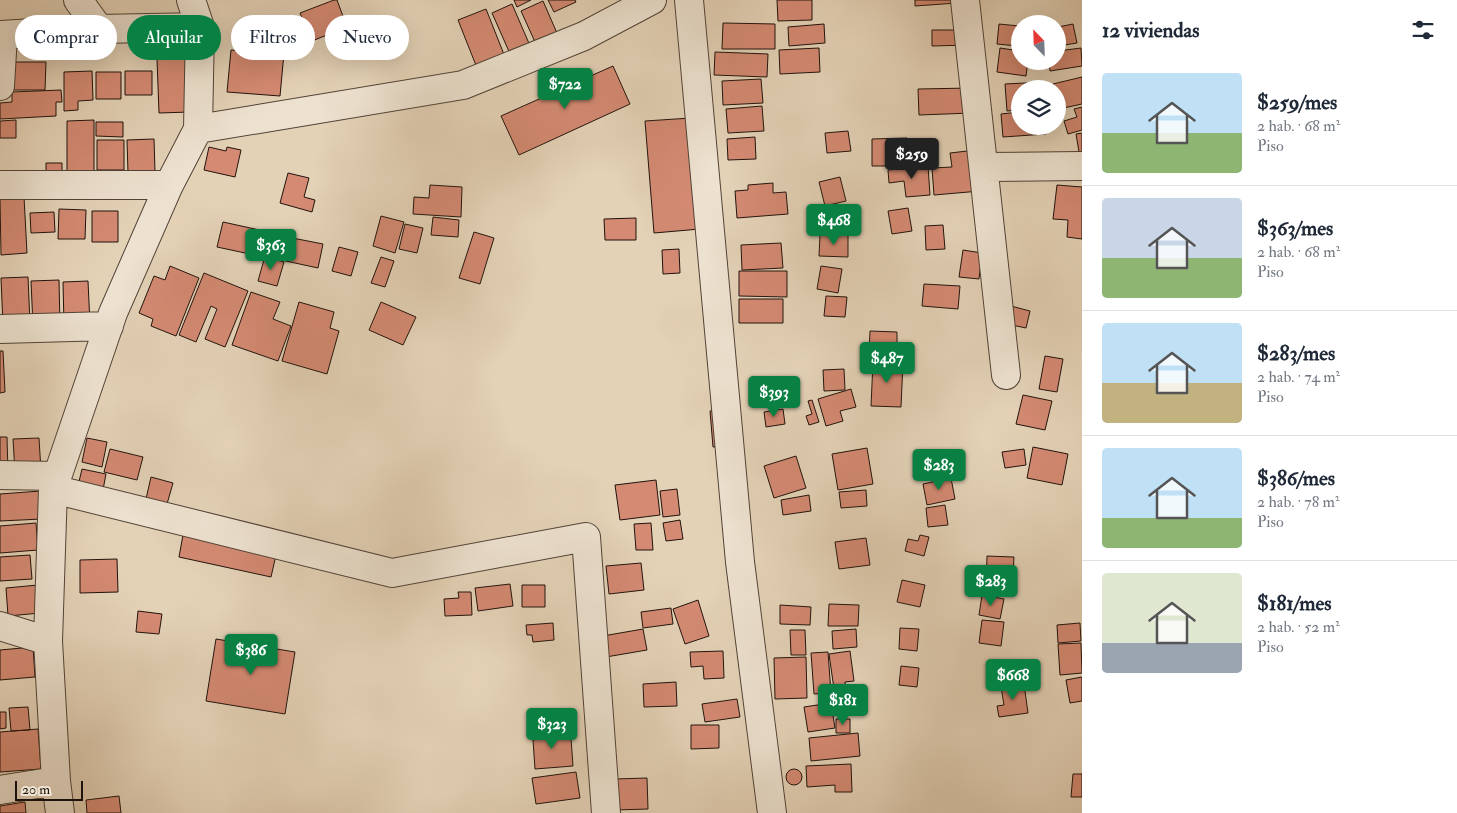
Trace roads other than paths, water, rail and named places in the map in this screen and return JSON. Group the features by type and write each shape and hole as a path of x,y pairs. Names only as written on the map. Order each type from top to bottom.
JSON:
{"street":[{"path":"78,0 89,15"},
{"path":"191,0 196,15"},
{"path":"198,129 463,85 584,36 652,0"},
{"path":"690,0 740,562 772,813"},
{"path":"965,0 1006,375"},
{"path":"0,86 2,35 15,34"},
{"path":"60,813 56,781 48,641 55,482 109,326 169,185 198,129 199,60"},
{"path":"984,167 1082,166"},
{"path":"0,185 169,185"},
{"path":"0,330 109,326"},
{"path":"0,475 55,482 392,573 586,536 606,813"},
{"path":"0,626 48,641"},
{"path":"0,790 56,781"}]}
